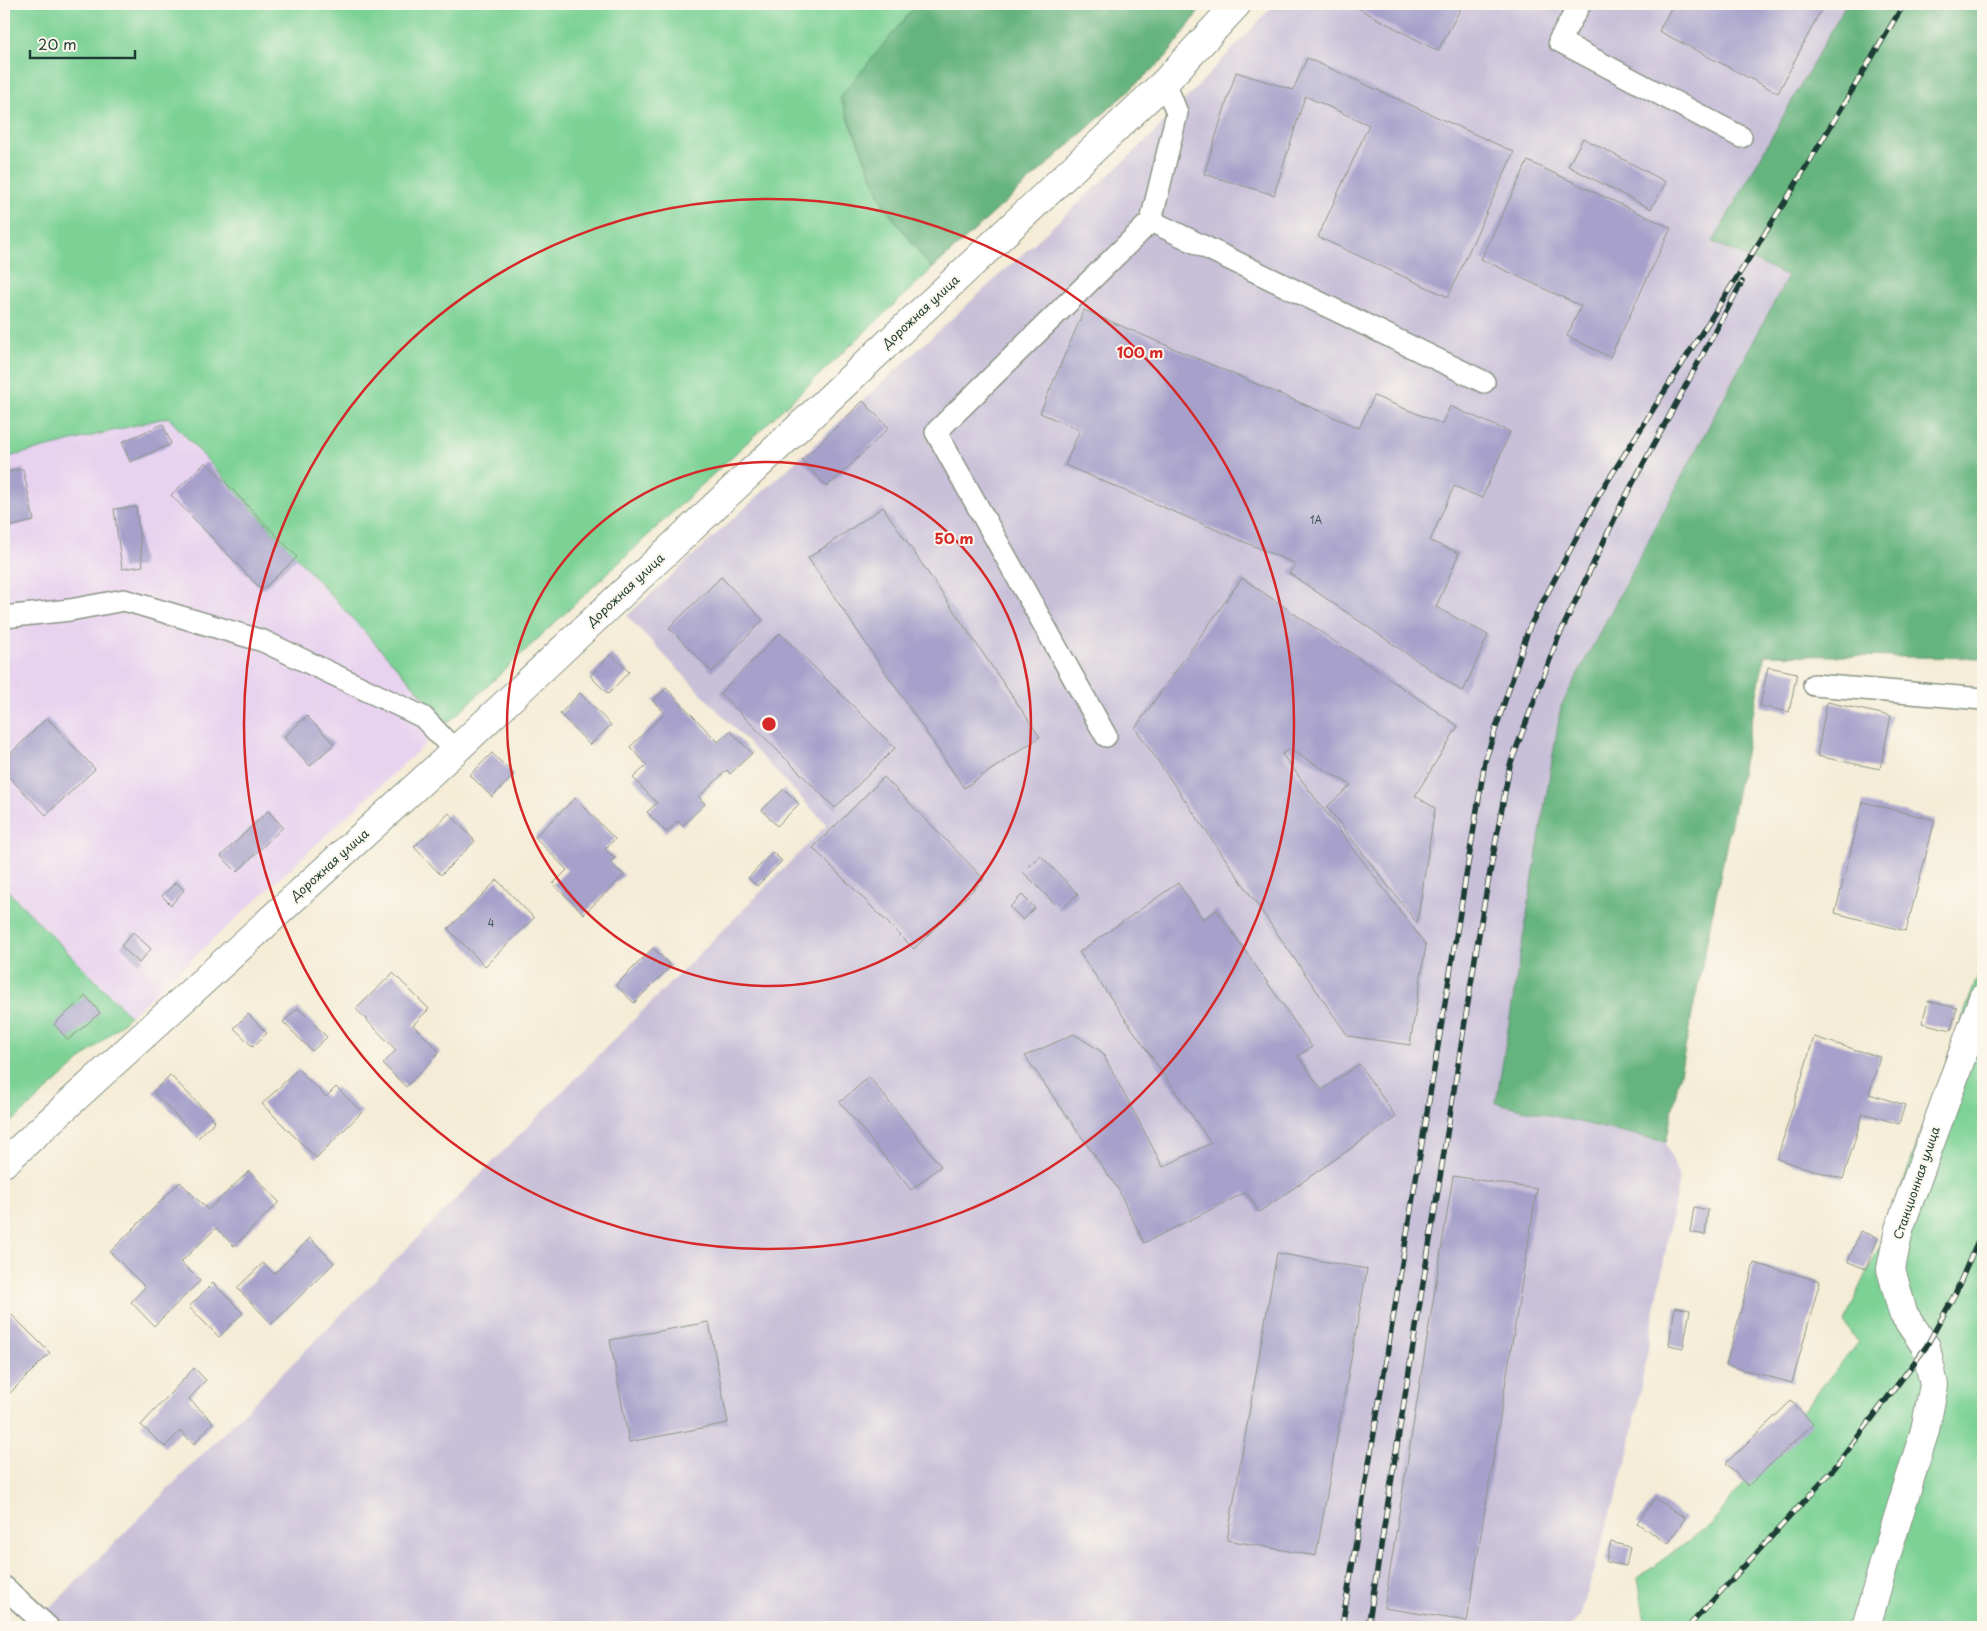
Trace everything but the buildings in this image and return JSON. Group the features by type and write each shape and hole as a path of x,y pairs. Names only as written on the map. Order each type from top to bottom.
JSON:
{"street":[{"name":"Дорожная улица","path":"4,1164 455,751 1166,82 1237,4"},
{"name":"Станционная улица","path":"1866,1627 1886,1556 1926,1430 1934,1385 1926,1347 1903,1313 1891,1269 1899,1229 1983,998"}],"lane":[{"path":"1580,4 1559,41 1741,137"},
{"path":"1106,736 936,432 1151,221 1177,113 1166,82"},
{"path":"1151,221 1484,382"},
{"path":"4,617 70,610 124,600 263,641 423,717 455,751"},
{"path":"1814,685 1983,699"},
{"path":"4,1587 48,1627"}],"shaded area":[{"path":"1275,4 1846,4 1713,242 1788,276 1561,706 1496,1103 1666,1142 1679,1178 1629,1453 1580,1617 1569,1627 63,1627 47,1611 827,825 627,616 1146,141"},
{"path":"168,417 448,723 130,1016 4,887 4,458"}],"green space":[{"path":"4,4 917,4 840,98 884,206 932,269 448,723 168,417 4,458"},
{"path":"917,4 1199,4 1202,7 1167,56 932,269 884,206 840,97"},
{"path":"1846,4 1983,4 1983,658 1765,655 1666,1142 1496,1103 1561,706 1788,276 1713,242"},
{"path":"4,887 130,1016 4,1129"},
{"path":"1983,961 1983,1627 1646,1627 1638,1578 1711,1524 1858,1342 1844,1322 1883,1239"}],"railway":[{"path":"1342,1627 1485,761 1529,628 1600,493 1788,197 1904,4"},
{"path":"1368,1627 1482,915 1510,765 1558,638 1622,503 1742,282"},
{"path":"1688,1627 1832,1471 1926,1347 1955,1294 1983,1229"}]}
